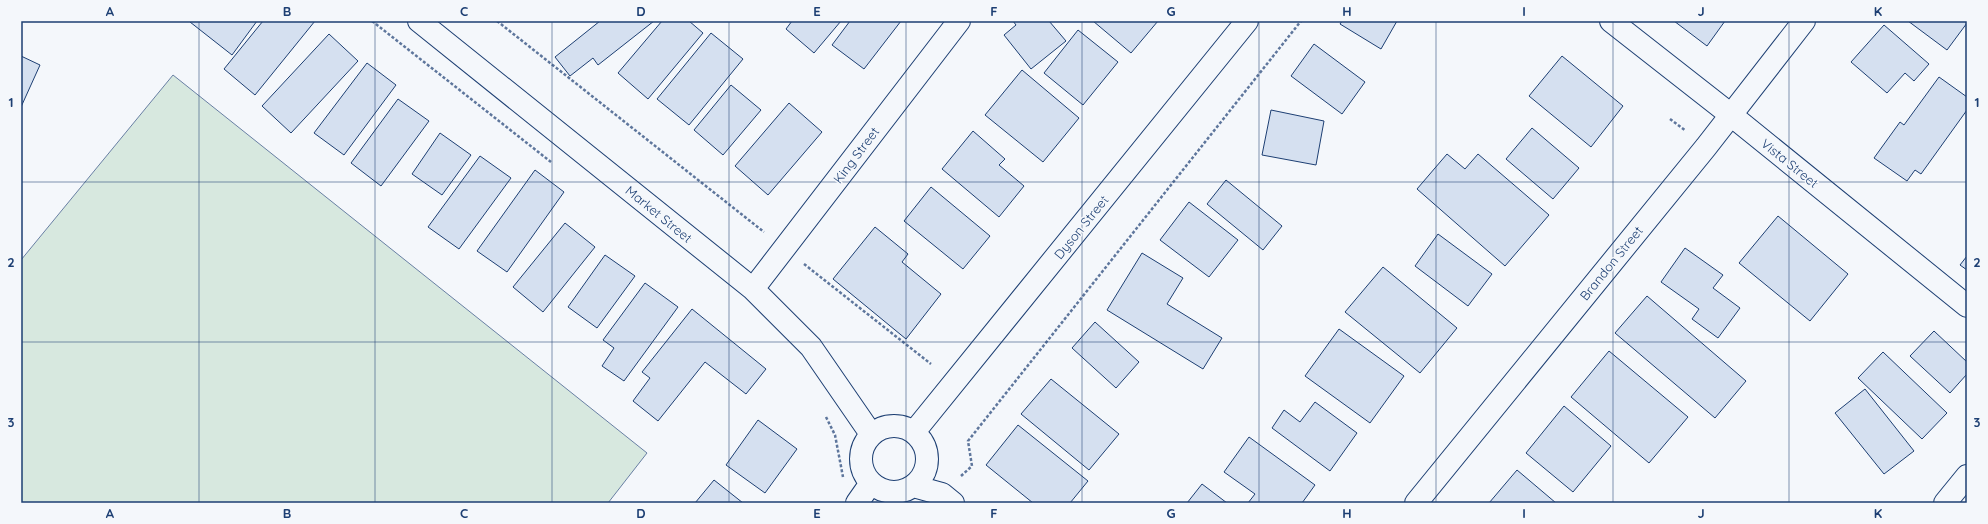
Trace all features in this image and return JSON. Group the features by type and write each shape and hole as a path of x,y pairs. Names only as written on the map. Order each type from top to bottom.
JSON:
{"street":[{"name":"Market Street","path":"419,21 753,290 811,347 871,434"},
{"name":"King Street","path":"753,290 959,21"},
{"name":"Dyson Street","path":"914,432 1247,21"},
{"name":"Vista Street","path":"1611,21 1731,115 1967,306"},
{"name":"Brandon Street","path":"1416,503 1731,115 1804,21"},
{"path":"895,426 900,426 914,432 926,449 925,470 914,486 900,492 883,490 872,484 862,468 862,448 871,434 884,427 895,426"},
{"path":"1945,503 1967,476"},
{"path":"857,503 872,484"},
{"path":"914,486 948,498"}],"path":[{"path":"372,21 553,164"},
{"path":"497,21 931,364"},
{"path":"948,498 972,466 968,441 1301,21"},
{"path":"825,416 835,435 843,480"}],"shaded area":[{"path":"173,75 647,453 608,503 21,503 21,260"}],"building":[{"path":"190,21 257,21 232,55"},
{"path":"263,21 315,21 255,95 224,69"},
{"path":"600,21 654,21 598,65 593,58 570,76 555,57"},
{"path":"662,21 689,21 703,33 648,99 618,73"},
{"path":"792,21 841,21 814,53 786,29"},
{"path":"850,21 901,21 864,69 832,45"},
{"path":"1013,21 1049,21 1066,41 1031,69 1004,35 1016,25"},
{"path":"1093,21 1158,21 1131,53"},
{"path":"1342,21 1397,21 1381,49 1340,24"},
{"path":"1674,21 1725,21 1707,46"},
{"path":"1908,21 1967,21 1967,23 1947,50"},
{"path":"1884,25 1929,64 1914,81 1905,73 1887,93 1851,62"},
{"path":"1078,30 1118,62 1083,105 1044,73"},
{"path":"711,33 743,59 689,125 657,99"},
{"path":"329,34 358,61 291,133 262,106"},
{"path":"1314,44 1365,82 1342,114 1291,76"},
{"path":"21,56 40,65 21,107"},
{"path":"1562,56 1623,106 1591,147 1529,96"},
{"path":"367,63 396,85 344,155 314,133"},
{"path":"1022,70 1079,118 1043,162 985,115"},
{"path":"1939,77 1967,97 1967,110 1921,174 1915,170 1907,181 1874,158 1900,122 1904,125"},
{"path":"731,85 761,110 723,155 694,130"},
{"path":"398,99 429,121 381,186 351,163"},
{"path":"789,103 822,132 768,195 735,166"},
{"path":"1271,110 1324,121 1316,165 1262,155"},
{"path":"1532,128 1579,168 1553,199 1506,159"},
{"path":"973,131 1005,159 999,165 1024,186 999,217 942,169"},
{"path":"440,133 471,155 442,195 412,174"},
{"path":"1447,154 1465,169 1478,154 1549,215 1505,266 1417,189"},
{"path":"480,156 511,178 459,249 428,227"},
{"path":"535,170 564,192 507,272 477,251"},
{"path":"1226,180 1282,226 1263,250 1207,204"},
{"path":"931,187 990,236 963,269 904,221"},
{"path":"1189,202 1238,240 1209,277 1160,240"},
{"path":"1778,216 1848,274 1810,321 1739,263"},
{"path":"565,223 595,247 543,312 513,287"},
{"path":"875,227 908,254 902,262 941,294 906,339 833,279"},
{"path":"1438,234 1492,274 1468,306 1415,266"},
{"path":"1685,248 1723,275 1713,288 1740,308 1718,338 1692,319 1699,309 1661,282"},
{"path":"1142,253 1183,278 1167,304 1222,338 1203,369 1107,310"},
{"path":"605,255 635,276 597,328 568,307"},
{"path":"1967,256 1967,270 1960,265"},
{"path":"1383,267 1457,328 1420,373 1345,312"},
{"path":"645,283 678,307 624,381 602,366 614,348 603,340"},
{"path":"1647,296 1746,381 1715,418 1615,333"},
{"path":"692,309 766,369 746,394 705,362 658,421 633,401 650,378 642,372"},
{"path":"1095,322 1139,362 1116,388 1072,348"},
{"path":"1339,329 1404,376 1370,423 1305,376"},
{"path":"1934,331 1967,362 1967,374 1950,393 1910,356"},
{"path":"1609,351 1688,417 1649,463 1571,397"},
{"path":"1883,352 1947,413 1922,439 1858,378"},
{"path":"1051,379 1119,434 1089,470 1021,414"},
{"path":"1865,389 1914,451 1884,474 1835,413"},
{"path":"1315,402 1357,433 1330,471 1272,428 1284,410 1300,422"},
{"path":"1564,406 1611,446 1573,492 1526,453"},
{"path":"758,420 797,449 765,493 726,465"},
{"path":"1018,425 1088,481 1070,503 1033,503 986,465"},
{"path":"1249,437 1315,485 1302,503 1248,503 1255,494 1224,472"},
{"path":"1517,470 1556,503 1489,503"},
{"path":"714,480 743,503 695,503"},
{"path":"1202,484 1227,503 1187,503"}]}
